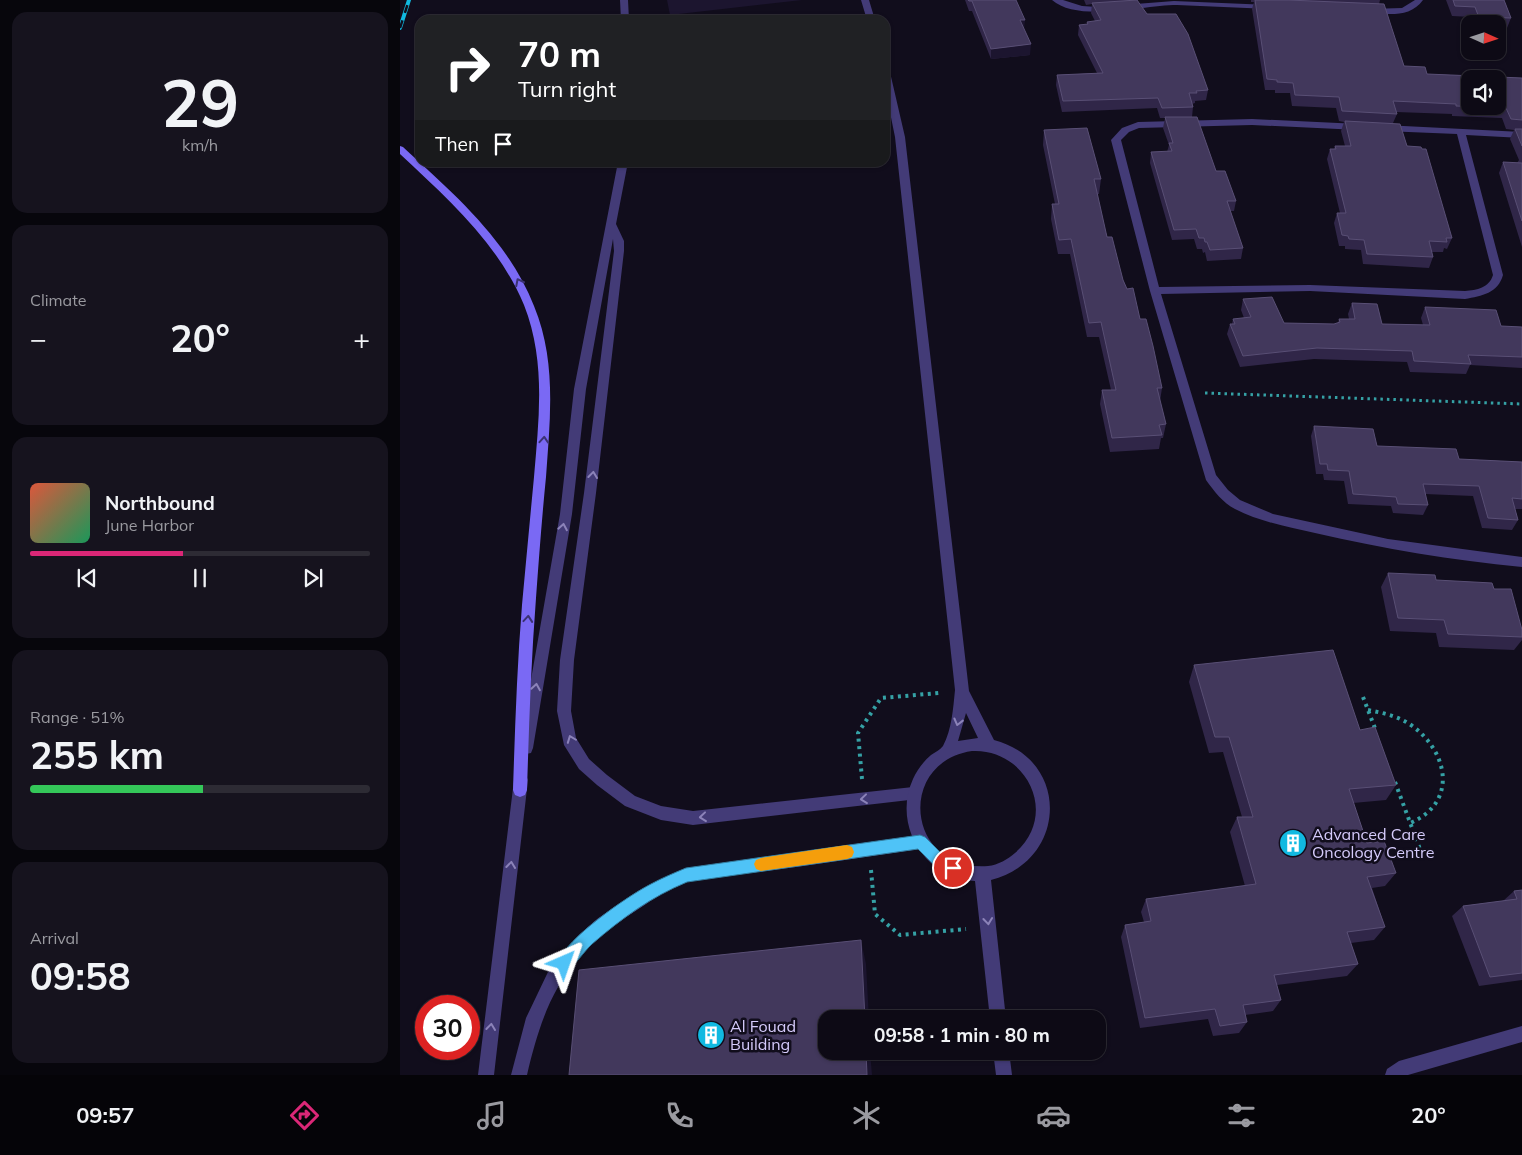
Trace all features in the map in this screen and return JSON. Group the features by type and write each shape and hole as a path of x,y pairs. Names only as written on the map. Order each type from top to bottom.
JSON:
{"main road":[{"path":"400,149 415,163"},
{"path":"419,167 471,216 490,236 506,258 520,283 531,309 539,338 544,368 546,401 525,648 520,790"}],"street":[{"path":"624,0 625,15"},
{"path":"865,0 870,15"},
{"path":"1056,0 1082,9 1173,3 1282,7"},
{"path":"1361,10 1405,10 1416,5 1419,0"},
{"path":"890,91 900,137 962,690 958,722 947,753"},
{"path":"1522,135 1252,122 1196,122 1138,125 1120,133 1116,140 1116,147 1184,392 1210,477 1221,492 1238,505 1258,514 1362,540 1446,554 1522,562"},
{"path":"1155,291 1310,288 1465,295 1486,291 1493,286 1498,275 1461,132"},
{"path":"486,1075 520,790 566,514 589,333 622,167"},
{"path":"611,224 619,241 619,251 590,493 567,660 564,711 569,740 584,764 602,780 630,801 661,813 693,818 913,794"},
{"path":"962,690 974,719 990,747"},
{"path":"968,746 990,747 1006,752 1021,761 1032,772 1042,793 1044,816 1041,831 1034,844 1012,864 998,870 968,872 940,862 920,842 913,826 911,810 913,794 920,777 931,763 947,753 968,746"},
{"path":"519,1075 527,1038 543,997 564,963 585,941 622,910 656,888 686,875 920,842"},
{"path":"982,872 997,1010"},
{"path":"1393,1075 1399,1069 1522,1034"},
{"path":"1003,1060 1004,1075"}],"path":[{"path":"1184,392 1522,404"},
{"path":"1363,697 1378,736"},
{"path":"1368,710 1394,716 1417,730 1430,744 1439,759 1443,775 1442,791 1436,805 1425,816 1410,823"},
{"path":"1394,780 1421,852"}],"building":[{"path":"968,0 1016,0 1025,20 1020,20 1031,44 991,49 972,1"},
{"path":"1137,0 1147,14 1176,14 1188,34 1208,90 1189,93 1193,107 1162,108 1158,98 1063,101 1057,75 1103,73 1079,25 1101,20 1092,3"},
{"path":"1255,0 1384,4 1404,66 1425,67 1427,74 1461,75 1461,106 1456,106 1456,104 1393,101 1397,114 1342,111 1339,97 1295,95 1293,83 1277,82 1277,80 1267,79"},
{"path":"1453,0 1504,0 1511,18 1506,18 1506,15 1478,15 1475,7 1455,6"},
{"path":"1506,77 1522,78 1522,120 1511,119 1506,108"},
{"path":"1165,117 1197,117 1216,171 1225,171 1236,201 1227,201 1243,248 1210,250 1204,238 1199,238 1196,229 1174,230 1151,152 1172,151 1169,143 1173,143"},
{"path":"1345,121 1400,124 1407,146 1426,149 1452,238 1446,238 1447,242 1429,241 1433,257 1367,254 1364,240 1349,239 1348,236 1342,235 1337,213 1346,213 1330,149 1336,149 1335,146 1351,146"},
{"path":"1087,128 1101,179 1094,179 1107,237 1112,237 1123,280 1127,289 1133,288 1140,319 1146,319 1153,346 1162,388 1157,388 1166,424 1159,425 1162,435 1112,438 1102,390 1116,390 1101,322 1089,323 1071,239 1059,240 1052,204 1059,204 1044,130"},
{"path":"1515,129 1522,129 1522,146"},
{"path":"1503,162 1522,163 1522,221"},
{"path":"1272,297 1284,323 1334,324 1340,322 1339,319 1355,319 1352,303 1377,304 1382,324 1430,325 1425,307 1496,310 1501,326 1522,327 1522,357 1468,355 1471,364 1414,361 1412,351 1317,348 1243,356 1230,324 1235,324 1233,319 1251,317 1243,299"},
{"path":"1314,426 1373,429 1377,446 1456,449 1459,459 1522,462 1522,499 1512,498 1518,520 1488,518 1479,486 1423,484 1428,505 1398,504 1396,497 1353,494 1349,471 1328,470 1327,464 1320,464"},
{"path":"1388,573 1435,575 1436,580 1492,583 1494,589 1511,589 1522,630 1522,637 1448,634 1444,620 1398,618"},
{"name":"Advanced Care Oncology Centre","path":"1333,650 1360,730 1375,727 1396,785 1349,789 1367,843 1384,841 1396,873 1367,877 1385,927 1347,932 1358,964 1274,975 1281,1000 1243,1005 1247,1022 1220,1026 1215,1009 1145,1018 1125,925 1151,921 1146,899 1256,884 1237,817 1253,817 1229,737 1215,737 1194,665"},
{"path":"1522,890 1522,973 1490,977 1463,906 1517,899 1514,891"},
{"name":"Al Fouad Building","path":"861,940 865,1010 818,1010 818,1060 866,1060 867,1075 569,1075 579,970"}],"railway":[{"path":"400,28 409,0"}],"slow traffic":[{"path":"761,864 847,852"}],"place":[{"name":"Advanced Care Oncology Centre","path":"1293,843"},
{"name":"Al Fouad Building","path":"711,1035"}],"route":[{"path":"564,963 585,941 622,910 656,888 686,875 920,842 940,862 953,868"}]}
